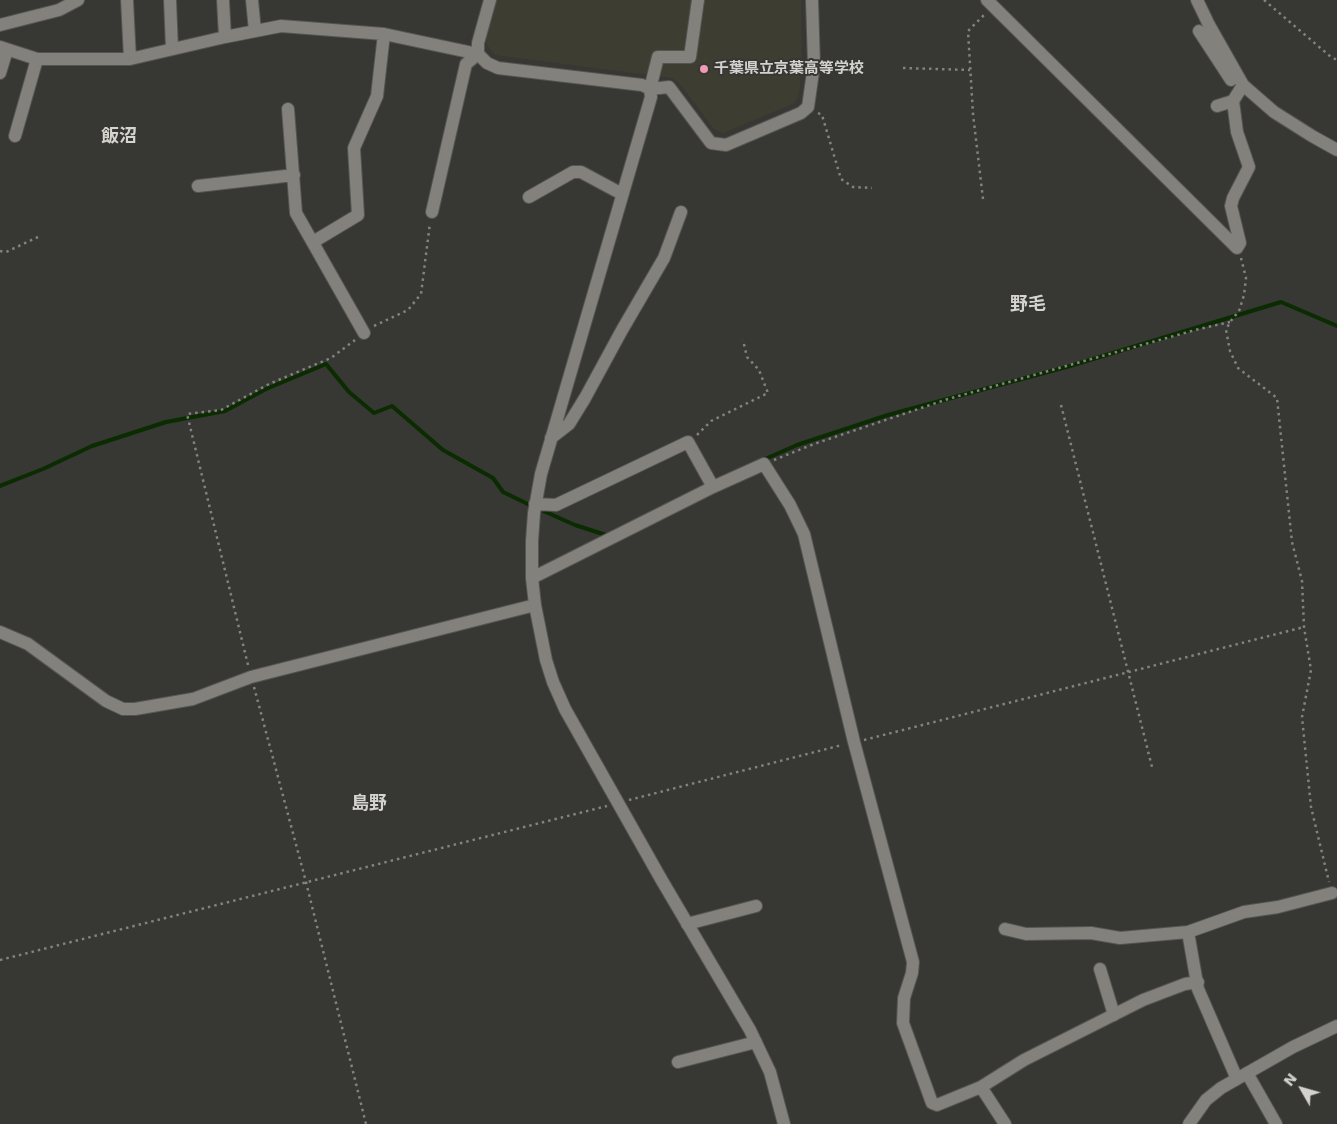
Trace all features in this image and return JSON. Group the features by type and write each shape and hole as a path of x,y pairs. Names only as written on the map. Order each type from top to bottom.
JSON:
{"street":[{"path":"0,25 59,10 78,0"},
{"path":"127,0 130,59"},
{"path":"170,0 172,49"},
{"path":"222,0 225,37"},
{"path":"252,0 255,31"},
{"path":"478,54 478,43 490,0"},
{"path":"698,0 690,57 658,57 650,89 651,97 541,474 535,504 532,578 535,606 546,660 565,709 756,1042 770,1072 784,1124"},
{"path":"0,73 4,48 37,59 130,59 282,26 384,34 478,54 486,63 498,68 642,85 650,89 669,87 711,143 726,145 801,113 808,107 814,65 812,0"},
{"path":"990,3 1237,248 1240,243 1231,206 1249,167 1238,132 1239,93 1197,0"},
{"path":"1199,31 1239,93 1337,150"},
{"path":"313,242 358,215 354,148 377,96 384,34"},
{"path":"432,212 466,64 478,54"},
{"path":"15,136 37,59"},
{"path":"1217,106 1239,93"},
{"path":"288,109 296,213 364,333"},
{"path":"529,197 573,172 581,172 622,194"},
{"path":"198,186 294,175"},
{"path":"550,438 569,424 585,398 664,258 681,212"},
{"path":"535,504 556,505 688,442 713,488"},
{"path":"532,578 764,464 790,505 804,534 854,742 913,962 912,973 904,998 903,1023 932,1103 936,1105 981,1087 1024,1060 1144,1000 1185,984 1198,982"},
{"path":"0,632 28,644 106,701 123,709 193,700 251,677 535,606"},
{"path":"1005,928 1026,934 1091,933 1120,938 1188,932 1244,912 1278,908 1332,893"},
{"path":"687,924 756,906"},
{"path":"1188,932 1198,989 1208,1013 1242,1076 1276,1124"},
{"path":"1100,969 1114,1015"},
{"path":"1189,1124 1206,1100 1221,1088 1293,1047 1337,1026"},
{"path":"678,1062 756,1042"},
{"path":"981,1087 1004,1124"}],"path":[{"path":"1264,0 1337,60"},
{"path":"983,199 973,114 968,31 990,3"},
{"path":"904,68 970,70"},
{"path":"808,107 822,115 841,179 853,188 872,188"},
{"path":"366,1124 306,882 251,677 187,414 221,410 269,384 331,358 375,325 408,310 420,294 432,212"},
{"path":"0,251 6,252 38,237"},
{"path":"1237,248 1244,264 1245,286 1239,311 1226,330 1230,351 1238,368 1276,398 1292,542 1302,581 1304,627 1311,670 1302,717 1311,807 1332,893"},
{"path":"764,464 814,444 948,399 1199,328 1230,322"},
{"path":"688,442 711,421 768,393 759,370 747,357 743,340"},
{"path":"1061,405 1152,767"},
{"path":"0,960 1304,627"}],"shaded area":[{"name":"千葉県立京葉高等学校","path":"496,0 801,0 802,64 799,93 795,103 723,133 714,129 680,84 672,78 495,55 487,45 487,30"}],"waterway":[{"path":"763,460 797,445 888,415 1070,366 1281,302 1337,326"},
{"path":"0,486 43,469 92,446 166,422 225,411 266,389 326,364 349,392 374,413 392,406 443,450 493,478 503,492 532,506"},
{"path":"539,509 575,525 609,536"}],"place":[{"name":"千葉県立京葉高等学校","path":"704,69"}],"district":[{"name":"飯沼","path":"119,137"},
{"name":"野毛","path":"1028,305"},
{"name":"島野","path":"369,804"}]}
